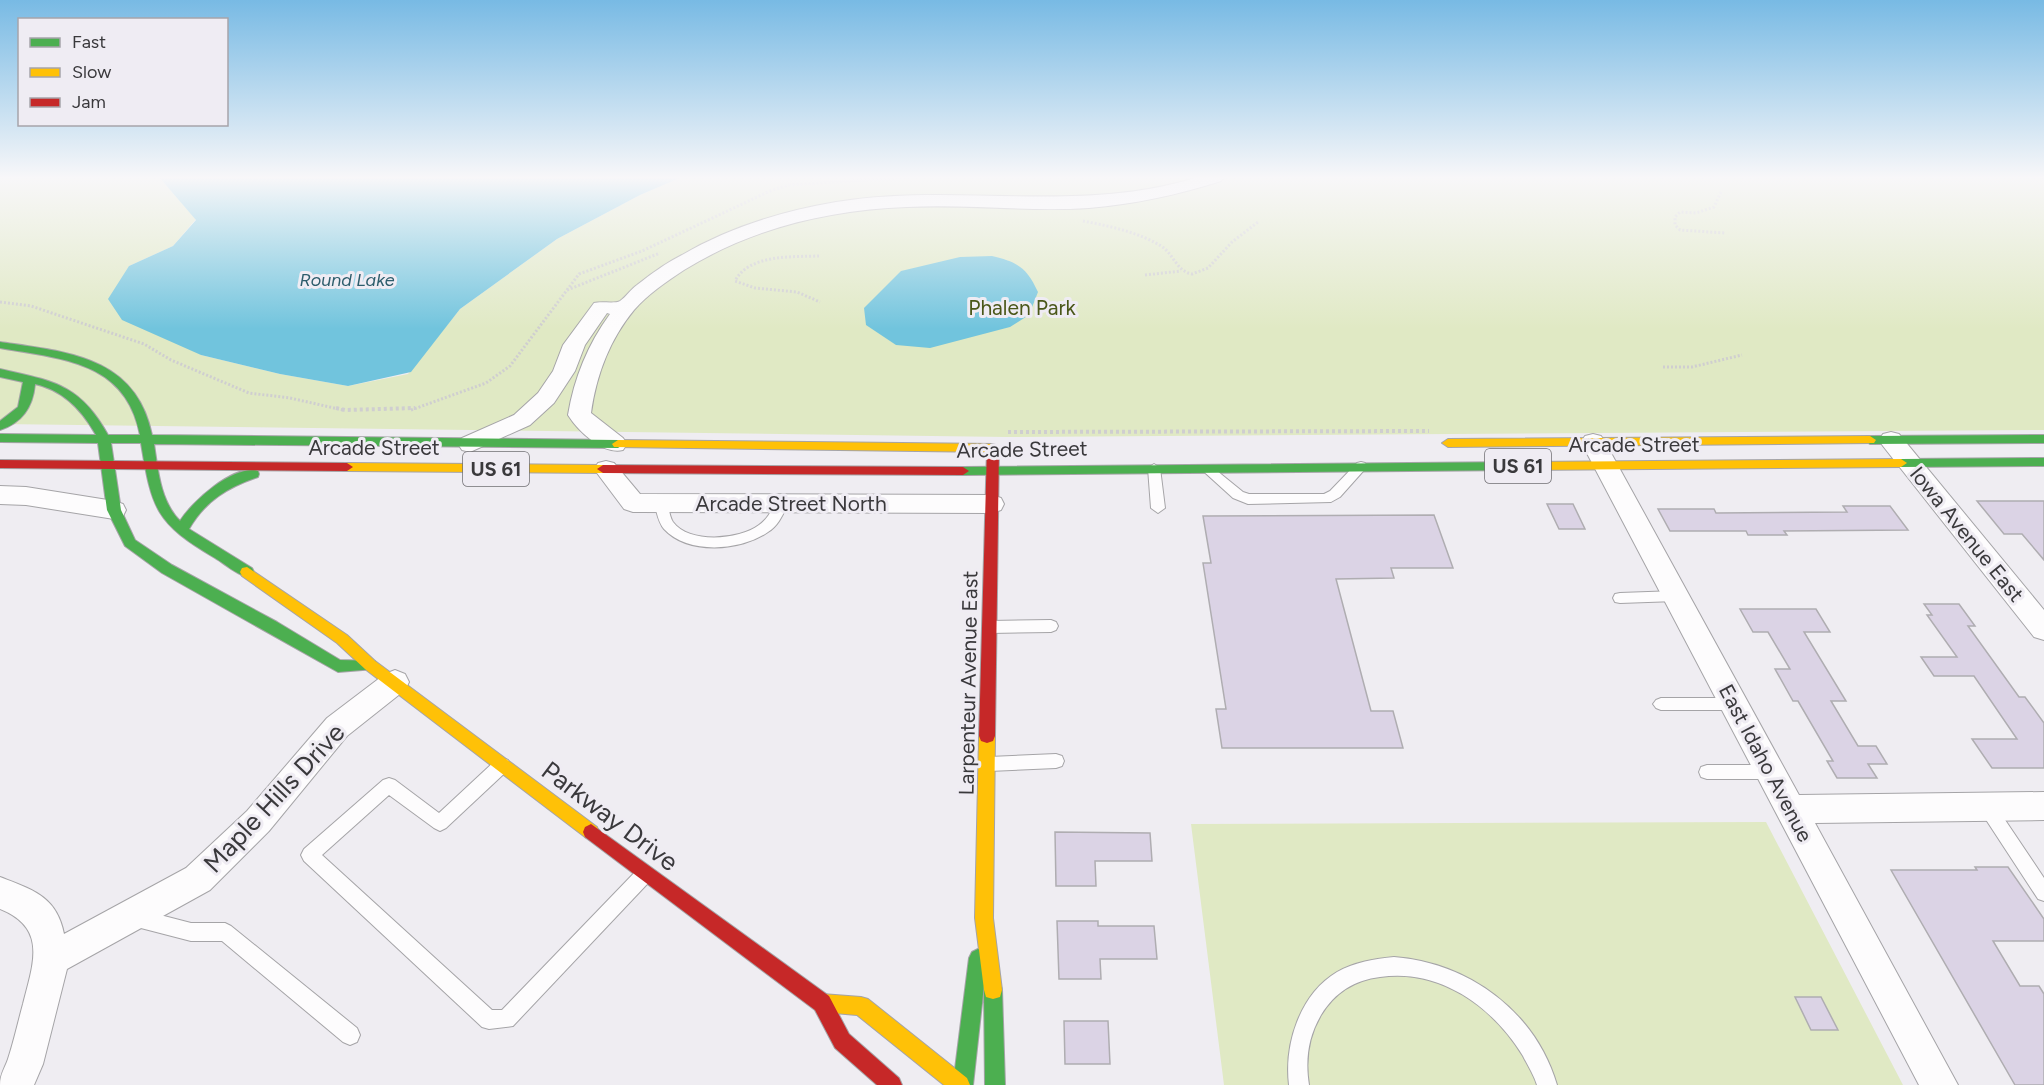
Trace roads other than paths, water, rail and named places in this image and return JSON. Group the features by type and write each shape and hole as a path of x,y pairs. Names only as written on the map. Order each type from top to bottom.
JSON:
{"main road":[{"name":"Parkway Drive","path":"0,345 96,368 121,382 139,410 158,500 173,522 233,562 329,632 357,648 382,673 645,873 822,1003 842,1041 892,1085"},
{"path":"0,374 46,383 73,397 92,417 104,439 114,510 130,543 167,569 272,626 338,666 382,673"},
{"path":"0,426 22,414 29,402 29,380"},
{"name":"Arcade Street","path":"1433,437 1599,454 1910,464 2044,462"},
{"name":"Arcade Street","path":"0,438 999,448"},
{"name":"Arcade Street","path":"0,464 150,467 993,471 1361,466 1891,440 2044,439"},
{"name":"Larpenteur Avenue East","path":"962,1085 970,1009 984,918 993,471 999,448"},
{"path":"182,528 190,513 205,495 228,481 279,467"},
{"name":"Larpenteur Avenue East","path":"984,918 995,1008 994,1085"},
{"path":"822,1003 861,1006 962,1085"}],"street":[{"path":"615,444 597,432 579,415 585,382 625,308 647,287 688,258 759,228"},
{"path":"470,444 522,420 546,398 574,345 601,307 625,308"},
{"path":"569,358 596,358"},
{"path":"556,382 585,382"},
{"name":"Iowa Avenue East","path":"1891,440 2044,629"},
{"name":"East Idaho Avenue","path":"1599,454 1939,1085"},
{"name":"Arcade Street North","path":"606,469 633,503 992,504"},
{"path":"0,495 26,496 114,510"},
{"name":"Maple Hills Drive","path":"52,958 132,917 198,879 258,821 382,673"},
{"path":"1791,809 2044,806"},
{"path":"0,893 28,904 46,926 52,958 25,1064 15,1085"}],"lane":[{"path":"1205,467 1238,495 1248,500 1326,499 1335,494 1361,466"},
{"path":"1154,468 1158,508"},
{"path":"661,503 667,524 693,541 718,543 749,536 773,520 782,502"},
{"path":"1620,598 1676,596"},
{"path":"989,627 1051,626"},
{"path":"1661,704 1734,704"},
{"path":"987,764 1056,761"},
{"path":"502,764 440,823 389,785 310,855 489,1020 506,1019 645,873"},
{"path":"1707,772 1771,772"},
{"path":"1987,807 2044,893"},
{"path":"132,917 191,932 225,932 350,1035"},
{"path":"1299,1085 1297,1070 1303,1028 1322,995 1352,973 1386,965 1423,968 1461,982 1496,1007 1526,1040 1547,1085"}],"water":[{"name":"Round Lake","path":"189,228 578,228 557,239 460,309 411,372 348,386 280,374 201,355 122,320 108,299 129,266 173,246"},
{"path":"992,256 1021,267 1030,277 1038,292 1029,315 1010,327 930,348 896,345 866,325 864,308 901,271 960,257"}],"park label":[{"name":"Phalen Park","path":"1022,307"}]}
